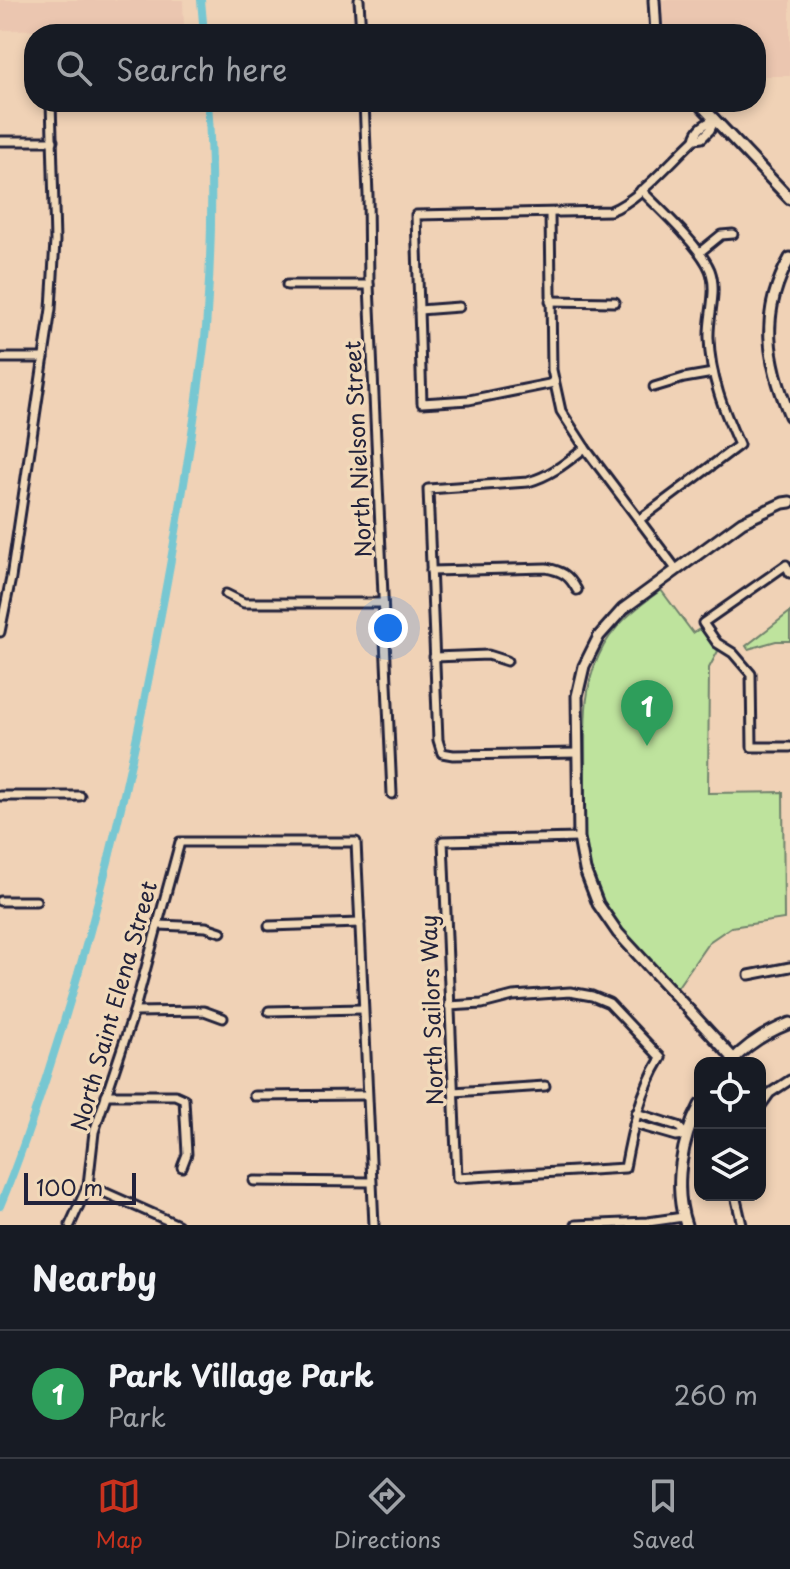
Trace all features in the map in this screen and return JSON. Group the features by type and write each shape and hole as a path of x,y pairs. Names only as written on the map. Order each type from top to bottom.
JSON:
{"street":[{"path":"359,0 360,24"},
{"path":"654,0 655,24"},
{"path":"0,632 51,309 55,241 52,112"},
{"name":"North Nielson Street","path":"364,112 369,285 392,794"},
{"path":"708,112 790,198"},
{"path":"554,383 469,400 422,403 416,215 610,211 619,208 641,190 695,139 702,138 715,119"},
{"path":"0,141 53,141"},
{"path":"639,520 739,445 713,373 709,328 713,290 711,272 700,252 641,190"},
{"path":"550,213 552,370 561,411 676,569"},
{"path":"700,252 721,235 733,234"},
{"path":"790,258 777,288 770,331 775,376 790,416"},
{"path":"287,285 369,285"},
{"path":"550,301 615,302"},
{"path":"419,310 459,307"},
{"path":"0,358 44,358"},
{"path":"654,387 713,373"},
{"path":"577,753 442,753 438,740 428,489 528,482 554,472 585,448"},
{"path":"728,1057 606,919 598,904 581,857 579,838 577,696 584,666 599,636 623,609 742,522 788,500"},
{"path":"431,571 546,568 570,577 577,590"},
{"path":"788,569 703,623 717,643 733,653 751,674 752,747 790,747"},
{"path":"0,582 10,582"},
{"path":"226,594 244,603 383,603"},
{"path":"434,657 488,655 507,661"},
{"path":"0,796 80,796"},
{"name":"North Sailors Way","path":"579,838 443,841 457,1178 625,1168 634,1124"},
{"name":"North Saint Elena Street","path":"70,1225 88,1185 94,1132 134,1012 180,842 356,842 360,923"},
{"path":"0,901 36,901"},
{"path":"269,926 360,923 374,1225"},
{"path":"159,925 206,927 221,932"},
{"path":"749,975 790,967"},
{"path":"449,1006 482,1004 513,996 570,992 609,1003 661,1058 634,1124 676,1136 686,1135"},
{"path":"269,1011 363,1009"},
{"path":"134,1012 204,1011 223,1018"},
{"path":"736,1057 772,1030 790,1023"},
{"path":"766,1099 790,1080"},
{"path":"453,1092 545,1086"},
{"path":"106,1095 175,1095 184,1099 187,1154 182,1167"},
{"path":"254,1096 367,1095"},
{"path":"636,1113 678,1126 686,1135"},
{"path":"576,1225 685,1221 680,1172 686,1135 694,1118"},
{"path":"254,1181 371,1182"},
{"path":"88,1185 178,1225"},
{"path":"736,1201 742,1225"}],"shaded area":[{"path":"0,0 183,0 184,24 24,24 24,30 0,30"},
{"path":"662,0 790,0 790,76 766,76 766,24 663,24"}],"green space":[{"path":"661,590 693,633 701,628 718,651 709,668 708,793 783,792 784,919 731,927 709,942 677,988 626,935 609,912 590,868 585,830 586,714 593,669 604,645 618,626"},
{"path":"790,612 790,641 776,641 748,649 746,646"}],"waterway":[{"path":"201,0 203,24"},
{"path":"0,1206 35,1111 100,896 158,630 206,333 211,208 209,112"}],"place":[{"name":"Park Village Park","path":"647,746"}]}
